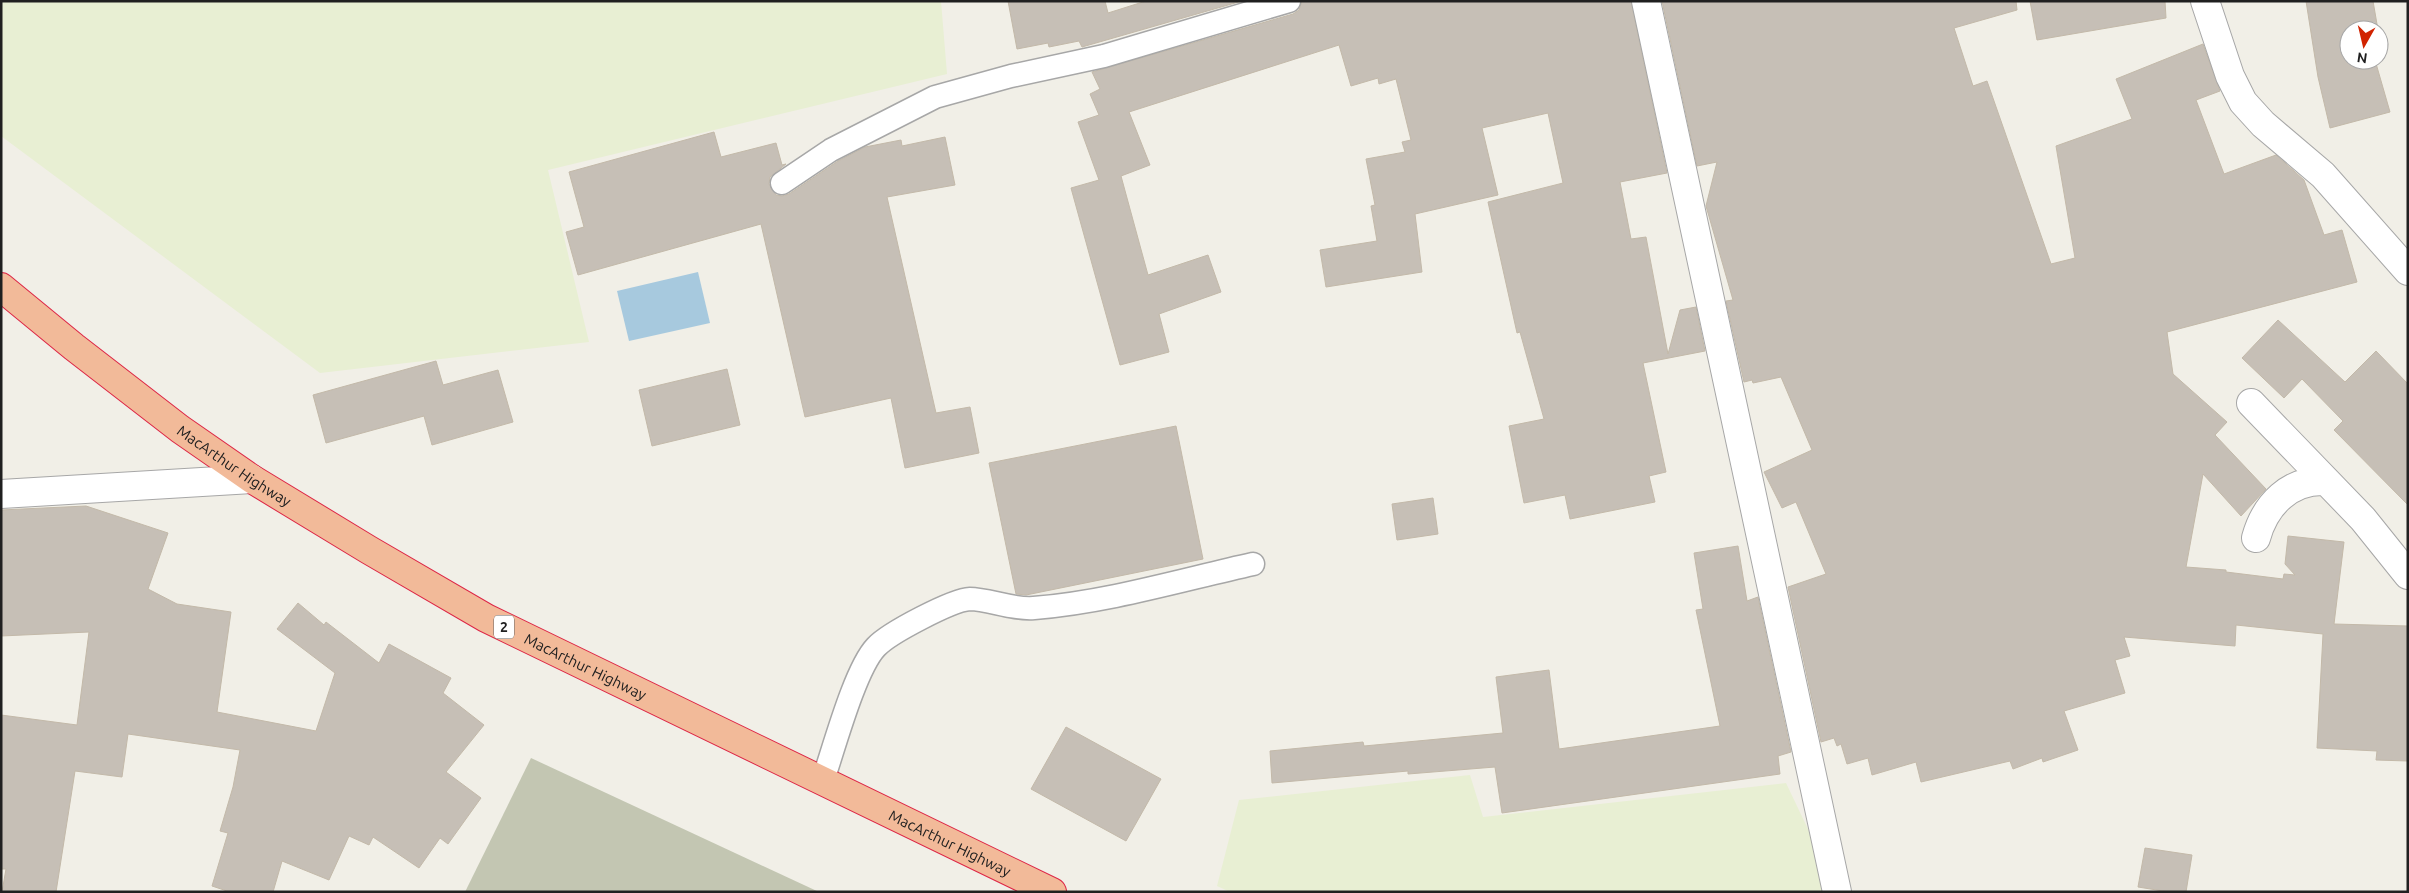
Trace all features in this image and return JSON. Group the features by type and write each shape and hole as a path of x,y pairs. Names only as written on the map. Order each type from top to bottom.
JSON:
{"highway":[{"name":"MacArthur Highway","path":"1,287 74,347 180,429 252,478 369,550 486,618 1052,892"}],"street":[{"path":"1646,1 1837,892"},
{"path":"2205,1 2221,52 2243,102 2262,124 2300,154 2323,176 2408,271"},
{"path":"2251,403 2363,519 2408,575"},
{"path":"1,494 252,478"},
{"path":"2256,538 2266,510 2282,495 2298,485 2312,480 2326,480"}],"lane":[{"path":"782,183 831,150 935,98 1010,76 1104,56 1289,1"},
{"path":"823,780 859,678 875,648 890,634 908,624 970,599 1031,608 1080,602 1253,564"}],"shaded area":[{"path":"1,1 941,1 947,74 548,170 589,342 320,373 1,136"},
{"path":"531,758 819,892 465,892"},
{"path":"1470,775 1483,817 1786,783 1829,873 1832,892 1230,892 1217,886 1239,800"}],"water":[{"path":"698,272 710,323 629,341 617,291"}],"building":[{"path":"1008,1 1105,1 1108,13 1146,1 1242,1 1082,47 1079,41 1049,47 1048,43 1017,49"},
{"path":"1302,1 1631,1 1667,173 1620,182 1631,239 1646,237 1668,354 1680,310 1696,307 1705,351 1643,363 1666,472 1649,476 1655,502 1570,519 1565,495 1524,503 1509,426 1544,419 1520,332 1517,333 1488,202 1563,183 1548,113 1482,128 1498,195 1415,214 1422,272 1326,287 1320,250 1377,241 1371,206 1375,205 1366,159 1405,152 1402,142 1411,140 1396,79 1379,84 1378,78 1351,86 1339,45 1129,112 1150,165 1121,176 1148,275 1208,255 1221,292 1159,314 1169,352 1120,365 1071,188 1099,180 1078,122 1099,115 1090,94 1100,89 1092,72 1293,14 1299,10"},
{"path":"1662,1 2016,1 2017,10 1954,28 1973,86 1987,81 2051,264 2075,258 2056,146 2132,119 2116,79 2203,44 2220,91 2196,100 2224,174 2276,155 2304,180 2324,235 2342,230 2357,282 2167,332 2173,374 2227,422 2215,435 2266,489 2241,516 2203,474 2186,567 2226,570 2226,572 2283,579 2284,574 2295,575 2285,564 2288,536 2344,542 2334,624 2408,626 2408,761 2376,760 2377,751 2317,748 2323,634 2236,625 2235,646 2124,637 2130,656 2115,660 2125,693 2064,711 2078,750 2043,762 2042,758 2013,769 2010,761 1921,782 1916,762 1872,775 1868,758 1847,764 1841,744 1837,746 1834,738 1821,742 1788,587 1826,574 1796,502 1782,508 1764,472 1812,450 1781,377 1753,383 1752,380 1744,382 1726,301 1733,300 1706,206 1717,162 1697,166"},
{"path":"2030,1 2165,1 2166,18 2037,40"},
{"path":"2306,1 2373,1 2376,20 2339,20 2339,70 2378,70 2390,112 2330,128 2318,77"},
{"path":"714,132 721,157 776,143 782,165 786,164 770,177 769,184 776,195 782,196 789,194 838,161 865,147 901,140 902,146 945,137 955,185 887,197 936,413 970,407 979,453 905,468 891,398 805,417 761,224 578,275 566,232 584,227 569,172"},
{"path":"2278,320 2345,382 2376,351 2408,384 2408,505 2334,430 2343,421 2302,379 2284,398 2242,358"},
{"path":"436,361 443,385 498,370 513,422 432,445 424,416 326,443 313,395"},
{"path":"727,369 740,425 652,446 639,390"},
{"path":"1176,426 1203,559 1026,595 1016,594 989,463"},
{"path":"1433,498 1438,534 1397,540 1392,504"},
{"path":"86,506 168,533 148,589 177,604 231,612 217,712 316,731 335,673 277,629 298,603 324,625 326,622 379,663 389,644 451,678 443,693 484,725 446,772 481,798 448,844 440,838 419,868 373,837 369,845 349,836 329,880 282,861 273,892 230,892 212,886 228,833 220,831 233,787 240,750 128,734 122,777 75,771 56,892 2,892 6,869 1,869 1,715 77,725 89,632 1,636 1,510"},
{"path":"1738,546 1747,601 1758,597 1791,752 1778,756 1780,774 1502,813 1495,767 1408,774 1408,771 1272,783 1270,751 1363,742 1364,746 1503,733 1496,677 1549,670 1559,749 1720,726 1696,610 1703,609 1694,553"},
{"path":"1066,727 1161,779 1126,841 1031,789"},
{"path":"2145,848 2192,855 2186,892 2169,892 2138,887"}]}
